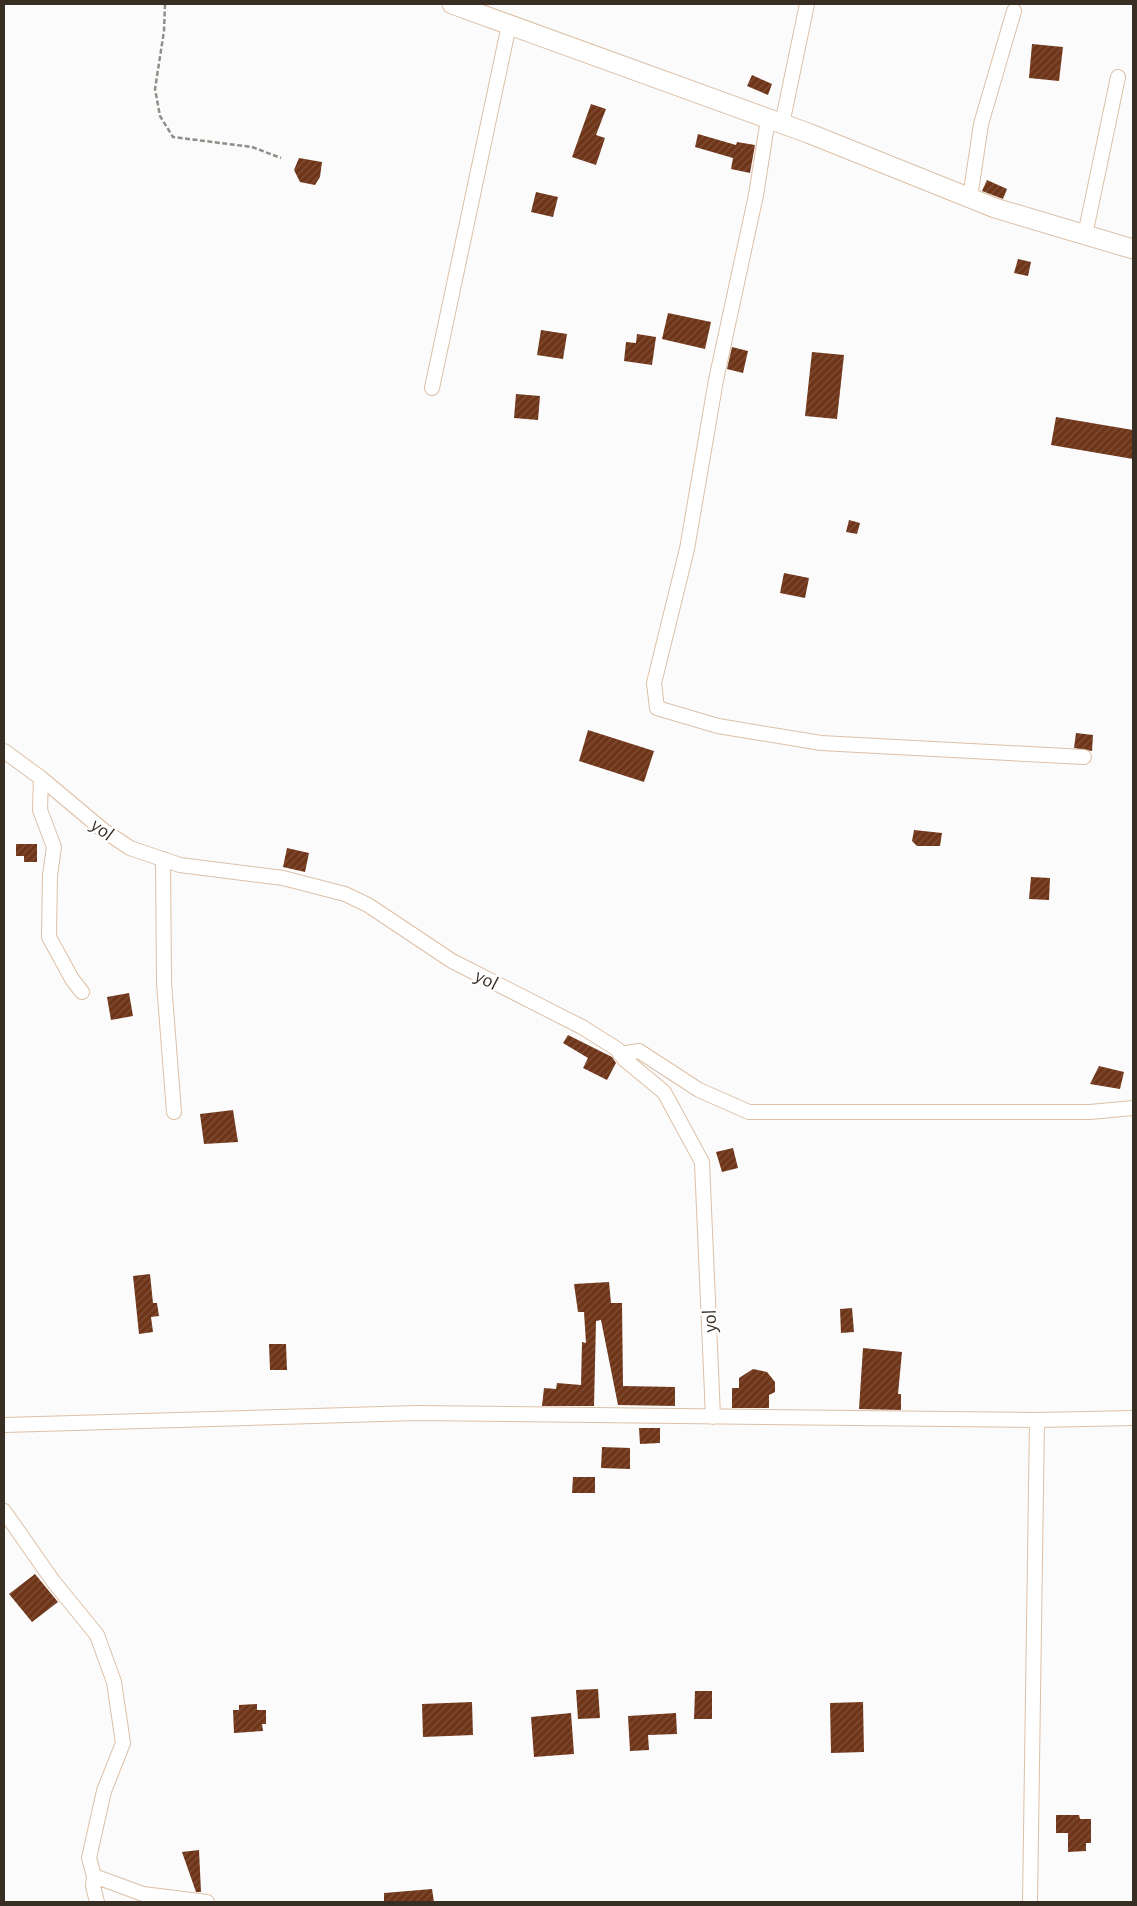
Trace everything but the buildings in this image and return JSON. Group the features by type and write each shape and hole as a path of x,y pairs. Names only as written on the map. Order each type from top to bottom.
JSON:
{"main road":[{"path":"452,4 775,121 995,208 1133,249"}],"street":[{"path":"807,4 756,195 716,380 688,549 654,684 656,708 718,726 821,743 1084,757"},
{"path":"970,198 980,124 1014,11"},
{"path":"432,388 509,25"},
{"path":"1085,235 1118,77"},
{"name":"yol","path":"4,751 41,778 103,830 130,848 180,866 284,878 345,894 368,905 452,962 582,1027 617,1049 620,1054 664,1092 702,1162 713,1417"},
{"path":"41,778 40,810 54,847 50,875 50,936 72,979 82,992"},
{"path":"163,859 164,983 174,1112"},
{"path":"620,1054 639,1052 699,1090 749,1112 1090,1112 1133,1108"},
{"path":"4,1425 416,1412 1037,1420 1133,1418"},
{"path":"1030,1902 1037,1420"},
{"path":"4,1511 53,1581 97,1635 114,1682 123,1743 104,1791 89,1858 94,1876 93,1886 97,1902"},
{"path":"94,1876 143,1894 207,1902"}],"path":[{"path":"165,4 164,31 155,89 160,116 173,137 252,148 281,158"}]}
